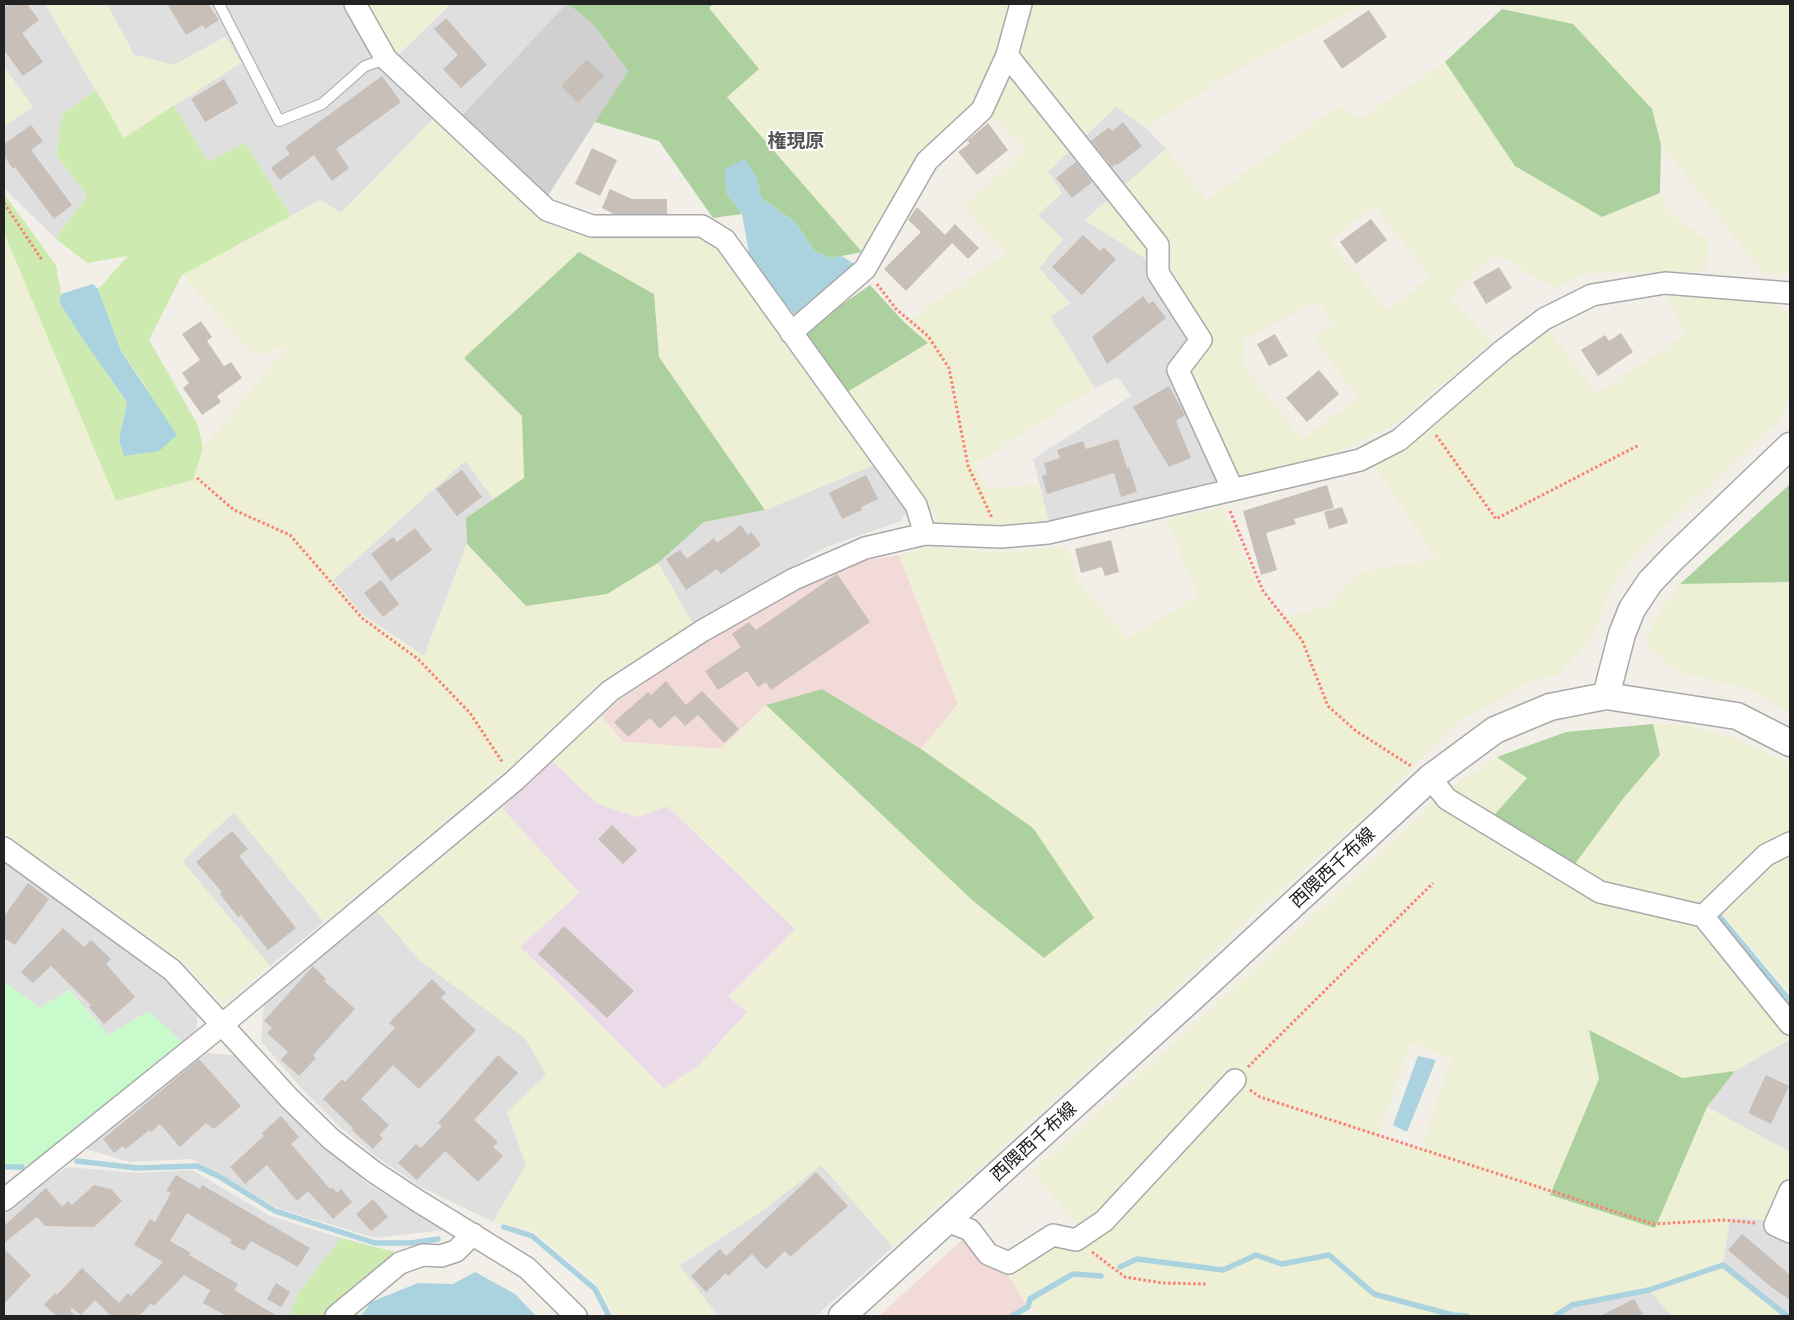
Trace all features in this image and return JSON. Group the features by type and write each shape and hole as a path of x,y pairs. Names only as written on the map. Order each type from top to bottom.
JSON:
{"street":[{"path":"355,4 386,59 547,210 592,226 702,226 725,240 916,505 925,534"},
{"path":"791,333 865,269 928,162 982,110 1007,56 1021,4"},
{"path":"1007,56 1158,245 1158,273 1201,340 1178,370 1233,490"},
{"path":"4,1200 223,1024 514,781 610,691 702,631 794,579 864,548 925,534 1001,537 1048,533 1360,460 1399,440 1502,351 1544,319 1592,295 1665,283 1790,292"},
{"path":"1606,696 1622,634 1632,609 1650,582 1790,446"},
{"name":"西隈西千布線","path":"842,1316 1430,778 1495,730 1550,707 1606,696 1737,716 1790,744"},
{"path":"1430,778 1447,799 1600,892 1703,916 1790,1024"},
{"path":"1703,916 1766,855 1790,843"},
{"path":"4,848 172,970 289,1098 331,1139 396,1186 527,1268 576,1316"},
{"path":"947,1221 970,1230 988,1254 1009,1263 1053,1235 1076,1240 1104,1220 1235,1080"},
{"path":"1782,1228 1790,1191"},
{"path":"336,1316 400,1263 423,1255 441,1256 456,1251 473,1234"}],"lane":[{"path":"219,4 279,120 322,104 365,66 386,59"}],"path":[{"path":"4,203 42,260"},
{"path":"865,269 896,309 928,336 949,368 968,466 1001,537"},
{"path":"1424,418 1496,519 1639,445"},
{"path":"197,478 234,510 290,535 362,618 418,660 470,713 514,781"},
{"path":"1233,490 1229,511 1263,592 1302,640 1328,706 1356,731 1430,778"},
{"path":"1433,883 1235,1080 1260,1096 1652,1224 1722,1220 1782,1228"},
{"path":"1076,1240 1125,1277 1163,1283 1206,1284"}],"shaded area":[{"path":"4,4 45,4 96,90 62,114 56,155 87,196 55,238 4,188 4,126 33,107 4,67"},
{"path":"107,4 365,4 398,55 451,4 566,4 447,130 433,119 341,213 320,200 291,216 245,143 208,162 174,105 241,63 225,37 174,65 134,55"},
{"path":"566,4 593,24 628,71 547,197 460,117"},
{"path":"1116,106 1146,128 1166,149 1085,220 1163,270 1206,340 1236,476 1049,522 1033,459 1131,396 1118,377 1095,388 1050,317 1070,303 1039,268 1038,215 1048,172"},
{"path":"466,460 493,499 466,518 467,544 424,656 363,615 333,580"},
{"path":"876,464 909,507 901,521 824,548 693,624 658,563 704,522 765,510"},
{"path":"899,555 958,704 921,749 822,689 766,705 721,749 623,742 600,714 709,638 812,581 861,561"},
{"path":"551,760 598,804 638,817 667,806 795,929 729,996 747,1012 699,1065 663,1089 569,993 520,947 579,893 502,808"},
{"path":"234,812 324,922 270,966 182,861"},
{"path":"4,860 170,984 198,1012 196,1032 182,1042 149,1011 109,1035 69,990 40,1008 4,982"},
{"path":"377,911 419,960 525,1038 547,1075 508,1112 526,1165 493,1222 423,1188 375,1156 340,1127 301,1088 261,1041 264,1004"},
{"path":"1790,1039 1790,1152 1707,1107 1735,1071"},
{"path":"199,1052 240,1056 294,1118 368,1184 443,1230 375,1238 277,1208 192,1159 130,1162 83,1148"},
{"path":"821,1165 893,1247 816,1316 718,1316 679,1266 762,1211"},
{"path":"67,1167 138,1173 192,1170 270,1216 341,1238 299,1292 289,1316 4,1316 4,1209"},
{"path":"1790,1177 1790,1316 1787,1316 1723,1265 1730,1218 1771,1220"},
{"path":"962,1240 986,1261 1001,1264 1028,1307 1012,1316 879,1316"},
{"path":"1649,1290 1672,1316 1555,1316 1572,1305"}],"green space":[{"path":"45,4 107,4 134,55 174,65 226,37 241,63 124,138"},
{"path":"365,4 451,4 397,55"},
{"path":"568,4 713,4 709,8 759,69 727,97 862,252 832,258 815,252 795,222 761,198 756,176 726,192 742,214 713,218 659,141 595,122 628,71 593,24"},
{"path":"713,4 1364,4 1235,71 1146,128 1116,107 1048,171 1062,193 1038,215 1063,239 1039,269 1070,303 1050,317 1095,388 975,464 986,488 1039,485 1049,522 998,527 940,522 844,394 927,344 905,323 1006,253 963,207 1027,149 977,103 922,159 862,252 727,97 709,8"},
{"path":"1497,4 1790,4 1790,273 1765,276 1661,145 1652,109 1573,24 1502,9"},
{"path":"1502,9 1573,24 1652,109 1661,145 1660,193 1602,217 1515,166 1445,62"},
{"path":"1445,62 1515,166 1602,217 1660,193 1671,214 1709,241 1706,271 1590,273 1555,288 1496,254 1450,297 1493,342 1392,426 1328,457 1236,476 1183,370 1206,339 1163,270 1085,220 1166,149 1207,199 1340,105 1360,119","holes":["1374,206 1430,277 1387,311 1331,241","1318,301 1333,322 1313,338 1359,398 1302,439 1246,368 1244,339"]},
{"path":"4,67 33,107 4,126"},
{"path":"96,90 124,138 174,105 208,162 245,143 291,216 182,275 149,340 198,425 203,448 193,480 116,501 4,233 4,194 56,265 61,294 59,302 127,402 119,440 147,388 121,351 98,289 128,256 87,263 55,238 87,196 56,155 62,114"},
{"path":"433,119 540,215 700,235 722,249 876,464 765,510 659,357 654,294 464,358 522,416 524,478 493,499 465,460 333,580 363,615 424,656 467,544 526,606 607,594 658,563 693,624 604,680 515,763 324,922 234,812 182,861 270,966 224,1004 182,961 4,832 4,233 116,501 193,480 203,448 288,345 254,356 182,275 320,200 342,213"},
{"path":"579,252 654,294 659,357 765,510 704,522 658,563 607,594 526,606 467,544 466,518 524,478 522,416 464,358"},
{"path":"870,285 905,323 928,343 844,394 804,331"},
{"path":"1664,294 1772,300 1790,318 1790,396 1778,422 1631,559 1610,590 1591,639 1558,676 1534,680 1455,724 1366,815 1248,919 1175,989 893,1247 821,1165 762,1211 679,1265 718,1316 615,1316 594,1281 531,1229 493,1222 526,1165 507,1112 546,1075 525,1038 419,960 377,911 502,808 579,893 520,947 569,993 664,1089 699,1065 747,1012 729,997 795,929 668,806 638,817 598,804 551,760 600,714 623,742 721,749 766,705 972,900 1044,958 1033,828 921,749 958,704 899,555 931,547 1000,553 1067,546 1079,583 1127,638 1198,596 1167,520 1223,507 1259,591 1281,619 1328,606 1358,572 1436,559 1375,466 1415,442 1506,361 1549,330 1597,394 1686,334"},
{"path":"1790,484 1790,582 1680,584"},
{"path":"1790,582 1790,714 1752,691 1678,672 1647,647 1653,622 1680,584"},
{"path":"822,689 921,749 1033,828 1094,918 1044,958 972,900 766,705"},
{"path":"1653,724 1687,725 1734,738 1790,765 1790,993 1717,908 1713,926 1790,1017 1790,1039 1735,1071 1682,1078 1589,1031 1599,1079 1551,1194 1655,1228 1707,1107 1790,1152 1790,1177 1771,1220 1730,1218 1723,1265 1787,1316 1672,1316 1649,1290 1572,1305 1555,1316 1042,1316 1028,1307 1001,1264 1081,1229 1032,1172 1353,879 1443,793 1497,757 1527,778 1488,822 1622,800 1660,755","holes":["1411,1043 1451,1057 1421,1150 1378,1136"]},
{"path":"1653,724 1660,755 1622,800 1569,872 1488,822 1527,778 1497,757 1566,732"},
{"path":"4,982 40,1008 69,990 109,1035 149,1011 182,1042 37,1160 22,1167 4,1167"},
{"path":"1589,1030 1682,1078 1735,1071 1707,1107 1655,1228 1550,1195 1599,1079"},
{"path":"341,1238 395,1252 322,1316 289,1316 299,1292"}],"water":[{"path":"745,159 756,176 761,198 795,222 815,252 832,258 842,256 854,264 834,286 795,316 750,259 742,214 726,192 725,169"},
{"path":"93,284 98,289 121,351 177,435 159,451 124,456 119,440 127,402 59,302 61,294"},
{"path":"1418,1056 1436,1060 1407,1132 1393,1125"},
{"path":"475,1272 515,1294 536,1316 361,1316 371,1302 418,1283 453,1284"}],"building":[{"path":"10,4 27,4 39,20 22,33 43,62 23,76 4,50 4,8"},
{"path":"167,4 208,4 219,20 205,29 203,25 186,35"},
{"path":"1369,10 1387,37 1342,69 1323,41"},
{"path":"446,18 487,65 461,88 443,69 458,55 434,29"},
{"path":"587,59 604,76 578,103 561,86"},
{"path":"382,76 401,102 336,149 349,168 332,181 314,155 280,180 271,168 290,154 285,147"},
{"path":"224,79 238,103 205,122 191,99"},
{"path":"1123,122 1142,146 1112,167 1091,141 1109,127 1112,131"},
{"path":"988,123 1008,150 977,175 958,152 970,143 967,141"},
{"path":"31,125 43,141 31,150 72,205 54,219 15,167 13,169 4,156 4,144"},
{"path":"592,148 617,160 600,196 575,184"},
{"path":"1076,162 1092,182 1072,198 1056,178"},
{"path":"610,189 632,199 667,199 667,214 614,214 602,208"},
{"path":"917,207 945,235 955,224 979,248 968,259 952,243 906,291 884,269 921,232 908,220"},
{"path":"1371,219 1387,240 1356,264 1340,242"},
{"path":"1083,235 1100,251 1103,247 1116,259 1082,295 1052,267"},
{"path":"1499,267 1512,288 1486,304 1473,282"},
{"path":"1143,296 1149,304 1153,301 1166,318 1107,364 1092,337"},
{"path":"201,321 212,337 207,341 224,366 231,362 242,378 217,396 221,402 202,415 183,388 189,383 182,373 200,360 182,334"},
{"path":"1621,333 1633,352 1598,376 1581,350 1605,335 1609,341"},
{"path":"1275,334 1288,356 1269,366 1257,344"},
{"path":"1319,370 1339,394 1307,422 1286,398"},
{"path":"1169,386 1185,415 1176,421 1191,458 1169,467 1133,407"},
{"path":"1118,439 1137,492 1121,497 1114,473 1047,494 1042,476 1047,474 1044,463 1060,458 1057,450 1083,441 1086,449"},
{"path":"462,470 482,497 457,516 436,489"},
{"path":"866,475 878,499 861,507 862,510 842,519 829,493"},
{"path":"1327,485 1334,508 1294,519 1296,524 1266,533 1277,570 1261,575 1243,511"},
{"path":"1342,507 1348,523 1329,529 1324,512"},
{"path":"741,525 748,535 751,532 761,545 721,574 717,569 686,590 666,559 680,550 687,559 714,538 717,543"},
{"path":"415,528 432,550 391,581 371,554 393,537 397,542"},
{"path":"1111,540 1119,572 1105,576 1102,567 1081,573 1075,549"},
{"path":"837,574 870,622 771,690 766,682 758,687 747,671 718,690 705,671 741,647 732,634 749,622 756,630"},
{"path":"381,580 399,604 383,617 364,593"},
{"path":"666,681 686,705 702,691 739,729 724,743 698,715 685,726 675,715 660,729 650,718 628,737 614,722 648,692 651,695"},
{"path":"612,825 637,850 623,864 598,839"},
{"path":"232,831 248,849 239,856 296,928 268,950 241,915 238,917 220,894 222,892 196,862"},
{"path":"28,883 49,899 15,945 4,938 4,916"},
{"path":"564,926 634,991 607,1018 538,954"},
{"path":"63,928 84,947 91,940 111,959 106,964 135,997 104,1024 89,1007 91,1005 51,966 33,983 21,972"},
{"path":"313,966 326,979 324,981 355,1009 313,1055 316,1058 299,1076 281,1060 288,1052 267,1033 272,1028 264,1021"},
{"path":"432,979 446,993 441,998 476,1030 419,1089 393,1065 361,1099 389,1125 379,1135 383,1138 373,1149 323,1099 342,1079 345,1082 395,1028 389,1023"},
{"path":"498,1055 518,1073 474,1120 498,1142 493,1147 503,1156 478,1182 445,1151 417,1180 398,1163 416,1144 421,1148 442,1126 438,1123"},
{"path":"199,1059 241,1106 214,1129 206,1123 180,1147 160,1124 151,1132 149,1130 126,1149 122,1146 114,1153 103,1139"},
{"path":"1766,1075 1789,1086 1771,1124 1748,1113"},
{"path":"281,1116 299,1137 291,1144 330,1189 332,1187 337,1193 341,1189 352,1202 333,1219 308,1191 297,1201 267,1165 245,1184 230,1167 264,1136 262,1133"},
{"path":"816,1172 848,1206 790,1257 785,1251 766,1269 752,1254 728,1276 726,1273 706,1292 691,1276 720,1249 726,1256"},
{"path":"176,1175 200,1189 202,1185 310,1248 298,1267 251,1241 244,1251 230,1243 232,1240 187,1213 170,1241 191,1253 189,1255 238,1284 234,1290 277,1316 227,1316 203,1303 210,1290 184,1275 154,1306 151,1303 139,1316 107,1316 109,1314 95,1300 81,1315 72,1308 70,1310 75,1316 57,1316 44,1305 55,1293 57,1295 82,1268 119,1303 128,1293 131,1296 163,1262 134,1245 150,1219 155,1222 171,1193 166,1191"},
{"path":"94,1185 111,1189 122,1201 94,1227 45,1226 37,1217 4,1243 4,1226 46,1188 62,1207 68,1201 72,1205"},
{"path":"373,1199 388,1217 371,1231 356,1214"},
{"path":"1742,1234 1790,1275 1790,1300 1770,1286 1728,1250"},
{"path":"4,1249 31,1275 4,1304"},
{"path":"276,1283 290,1292 281,1307 267,1299"},
{"path":"1634,1299 1644,1316 1600,1316"}],"waterway":[{"path":"1720,917 1790,1001"},
{"path":"77,1161 137,1168 197,1166 220,1177 275,1211 375,1243 411,1243 438,1239"},
{"path":"4,1167 22,1167"},
{"path":"504,1227 532,1236 595,1289 609,1316"},
{"path":"1120,1267 1137,1259 1223,1270 1256,1255 1282,1264 1329,1255 1374,1294 1453,1315 1467,1316"},
{"path":"1555,1316 1572,1305 1649,1290 1723,1265 1787,1316"},
{"path":"1012,1316 1028,1307 1030,1299 1073,1274 1101,1276"}],"district":[{"name":"権現原","path":"796,141"}]}
